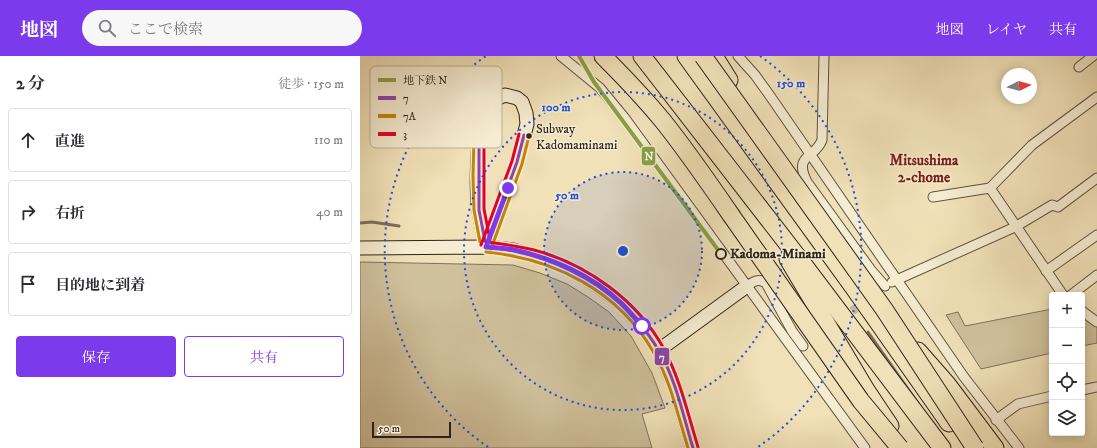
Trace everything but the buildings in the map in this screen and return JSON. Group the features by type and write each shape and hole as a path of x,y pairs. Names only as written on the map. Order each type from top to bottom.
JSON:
{"highway":[{"path":"603,56 634,87 689,154 861,401 900,448"},
{"path":"642,56 942,448"},
{"path":"686,56 854,288 967,448"},
{"path":"703,56 884,309 975,448"},
{"path":"714,56 804,198"},
{"path":"770,222 789,260 866,390 893,430 903,448"},
{"path":"854,288 917,350 947,384 995,448"}],"street":[{"path":"561,56 600,88 624,117 747,286 802,346"},
{"path":"738,56 755,75 964,377 1019,448"},
{"path":"824,56 822,140 819,147 810,154 802,164 804,176 884,287 1016,227 1052,205 1058,208 1097,178"},
{"path":"1079,66 1092,56"},
{"path":"486,247 517,162 527,124 526,113 522,102 517,98 502,96"},
{"path":"933,197 990,188 1032,145 1097,97"},
{"path":"479,148 479,210 486,247"},
{"path":"990,188 1061,292"},
{"path":"1046,271 1097,235"},
{"path":"360,248 486,247 513,250 543,258 573,270 620,302 642,326 659,350 675,387 693,448"},
{"path":"1075,292 1097,275"},
{"path":"659,350 747,286 758,280 762,280 766,283 792,331 865,448"},
{"path":"1085,313 1097,322"},
{"path":"1085,389 1097,387"},
{"path":"996,420 1018,404 1049,397"}],"shaded area":[{"path":"360,262 513,265 540,273 567,284 588,297 609,312 631,336 652,373 665,408 642,414 652,448 360,448"},
{"path":"1049,310 1049,354 981,369 946,315 958,312 965,326"},
{"path":"1085,318 1097,327 1097,343 1085,345"}],"waterway":[{"path":"360,223 372,222 399,226"},
{"path":"868,332 920,406"}],"tunnel":[{"path":"841,319 883,289"}],"metro line":[{"name":"N","path":"579,56 594,82 721,254"}],"transit line":[{"name":"3","path":"481,245 512,161 519,134"},
{"name":"7","path":"486,247 517,162 524,135"},
{"name":"7A","path":"491,249 522,164 529,136"},
{"name":"7A","path":"474,148 474,210 480,242"},
{"name":"7","path":"479,148 479,210 485,241"},
{"name":"3","path":"484,148 484,209 490,240"},
{"name":"3","path":"486,242 522,247 554,256 592,275 625,300 640,315 653,332 670,360 679,384 698,447"},
{"name":"7","path":"486,247 522,252 553,261 589,279 621,304 648,334 665,362 679,398 693,448"},
{"name":"7A","path":"486,252 536,262 560,271 583,282 604,296 623,312 640,331 660,364 674,399 688,448"}],"place":[{"name":"Subway Kadomaminami","path":"529,136"},
{"name":"Kadoma-Minami","path":"721,254"}],"district":[{"name":"Mitsushima 2-chome","path":"924,168"}],"route":[{"path":"508,188 486,247 513,250 543,258 573,270 620,302 642,326"}]}
